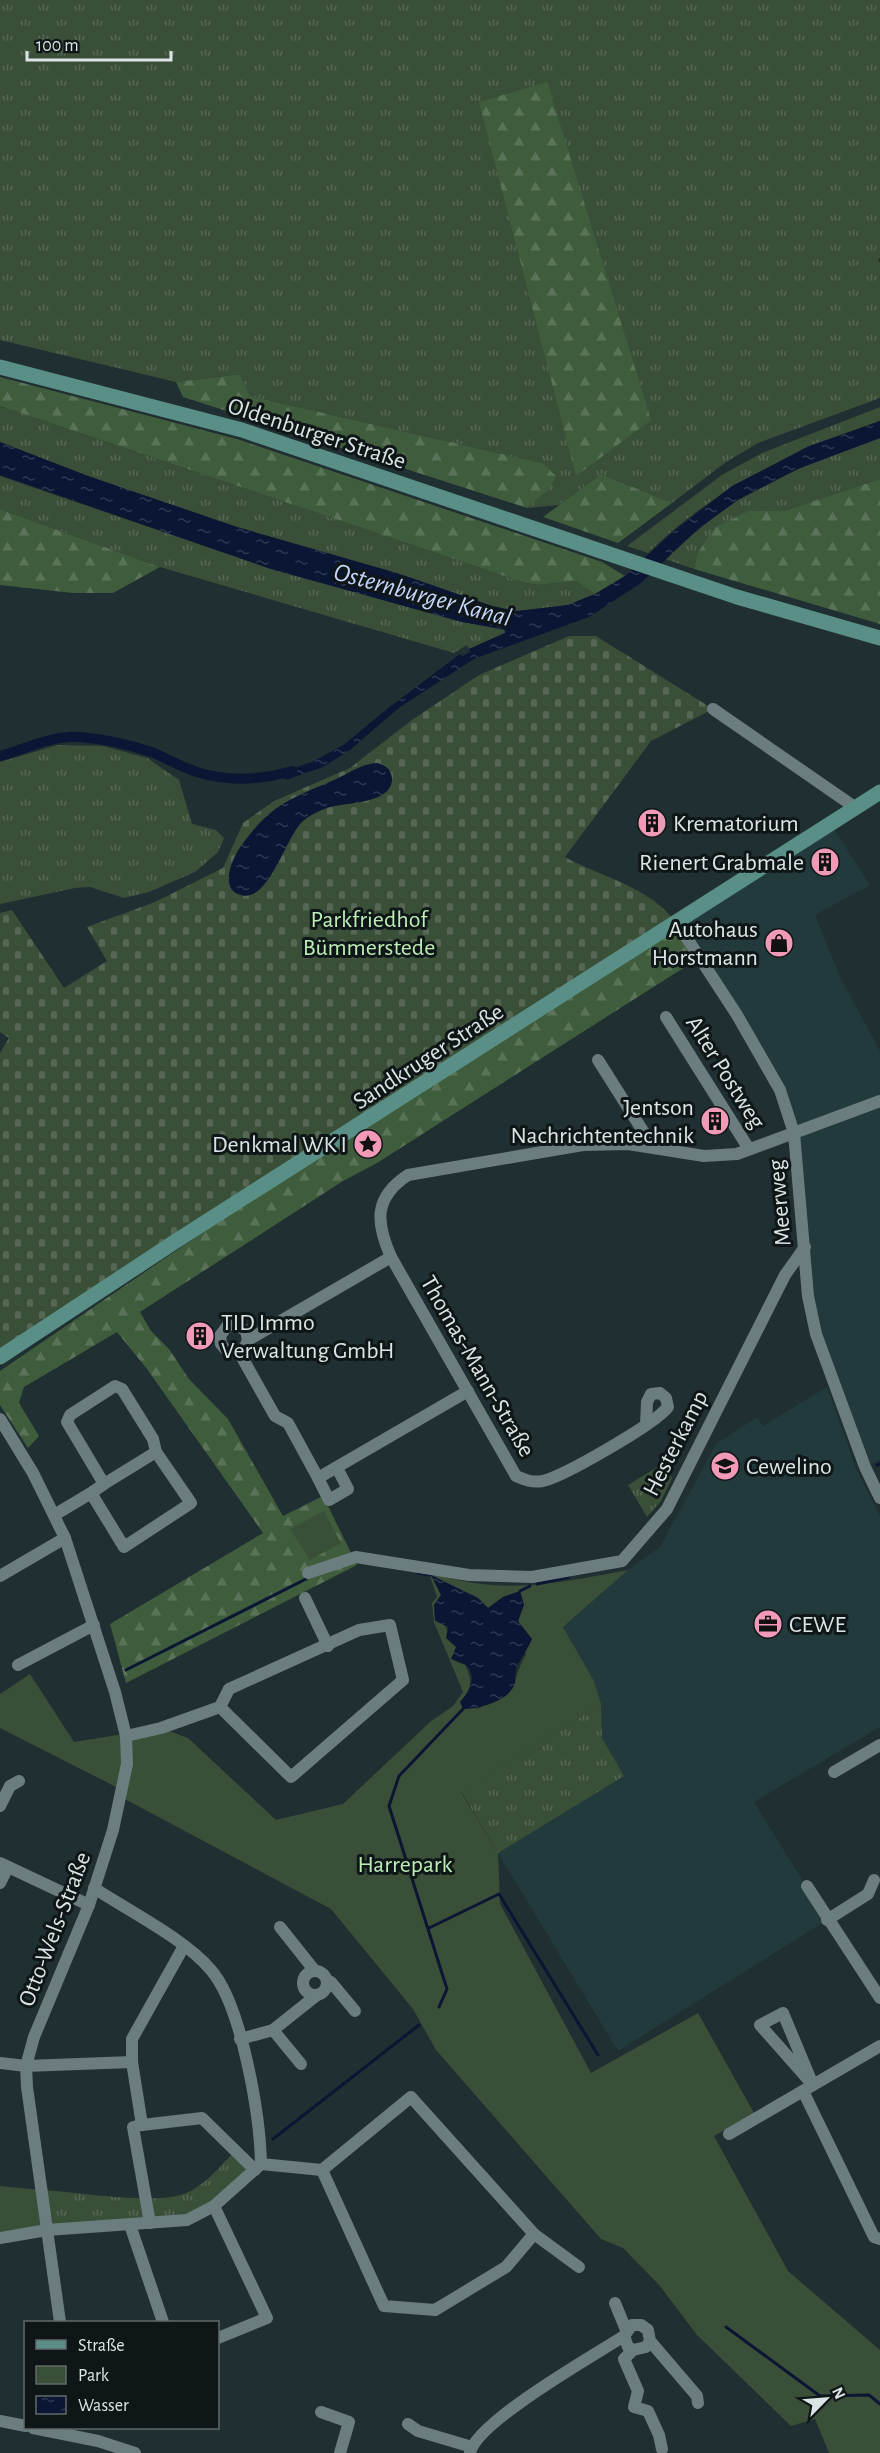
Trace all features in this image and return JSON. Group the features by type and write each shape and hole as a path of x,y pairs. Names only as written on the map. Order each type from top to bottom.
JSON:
{"street":[{"name":"Oldenburger Straße","path":"0,367 242,430 686,580 880,638"},
{"path":"713,709 856,808"},
{"name":"Sandkruger Straße","path":"0,1357 195,1229 880,792"},
{"name":"Meerweg","path":"677,923 767,1064 780,1090 794,1133 808,1296 816,1334 865,1467 880,1498"},
{"name":"Alter Postweg","path":"666,1017 749,1149"},
{"path":"598,1060 653,1147"},
{"name":"Alter Postweg","path":"434,1173 583,1145 653,1147 704,1156 737,1154 880,1101"},
{"name":"Thomas-Mann-Straße","path":"434,1173 408,1175 397,1182 381,1205 379,1220 391,1257 516,1476 531,1482 552,1478 646,1425"},
{"name":"Hesterkamp","path":"308,1573 356,1557 469,1575 522,1577 622,1561 667,1509 785,1275 805,1247"},
{"path":"248,1340 391,1257"},
{"path":"228,1325 240,1326 246,1331 248,1340 239,1352 226,1350 221,1344 223,1330 228,1325"},
{"path":"239,1352 275,1416 288,1423 329,1500 348,1490 337,1468"},
{"path":"91,1493 124,1547 191,1503 156,1452 153,1439 122,1389 115,1386 70,1415 67,1422 104,1484"},
{"path":"318,1478 468,1391"},
{"name":"Otto-Wels-Straße","path":"0,1419 56,1514 94,1625 126,1736 128,1764 89,1905 34,2037 26,2066 60,2321"},
{"path":"56,1514 156,1452"},
{"path":"0,1576 65,1539"},
{"path":"305,1598 328,1646"},
{"path":"18,1665 94,1625"},
{"path":"126,1736 161,1728 220,1707 229,1689 359,1630 390,1625 403,1680 291,1777 220,1707"},
{"path":"834,1772 880,1745"},
{"path":"0,1806 10,1786 19,1781"},
{"path":"0,1883 4,1865 89,1905"},
{"path":"827,1920 868,1894 874,1880"},
{"path":"807,1887 880,1998"},
{"path":"0,2238 47,2230 188,2220 214,2206 258,2167 260,2132 240,2039 231,2005 221,1982 200,1958 184,1946 94,1888"},
{"path":"280,1927 315,1971 331,1982 355,2012"},
{"path":"142,2125 132,2062 132,2039 184,1946"},
{"path":"315,1971 308,1973 303,1984 310,1994 317,1995"},
{"path":"240,2039 273,2030 326,1989 328,1982"},
{"path":"808,2088 783,2013 760,2025 798,2068 874,2237 880,2239"},
{"path":"273,2030 301,2064"},
{"path":"729,2134 880,2046"},
{"path":"0,2063 26,2066 132,2062"},
{"path":"150,2223 133,2127 202,2118 258,2167 322,2170 411,2097 534,2234 579,2267"},
{"path":"322,2170 384,2306 435,2310 506,2267 534,2234"},
{"path":"214,2206 267,2318 219,2338"},
{"path":"130,2225 163,2321"},
{"path":"615,2303 628,2347 633,2350"},
{"path":"408,2424 418,2431 471,2450 493,2421 625,2333 633,2325 641,2325 648,2330 650,2341 697,2396 698,2403"},
{"path":"650,2341 646,2347 633,2350 624,2359 638,2391 634,2407 648,2411 659,2435 662,2449"},
{"path":"321,2412 349,2422 340,2453"},
{"path":"0,2421 24,2426"},
{"path":"60,2430 130,2451"}],"shaded area":[{"path":"832,826 870,885 815,915 841,979 880,1051 880,1460 865,1467 816,1334 795,1154 780,1090 677,923"},
{"path":"827,1387 857,1471 880,1516 880,1727 754,1802 827,1920 618,2051 498,1853 624,1776 602,1738 601,1704 594,1681 563,1627 628,1570 660,1547 716,1444 757,1417 763,1426"}],"green space":[{"path":"0,0 880,0 880,258 878,260 880,263 880,398 758,443 726,462 672,503 601,474 559,505 527,508 549,490 542,463 250,396 240,374 176,382 0,340"},
{"path":"547,82 651,420 576,476 479,102"},
{"path":"240,374 250,396 542,463 556,476 549,490 527,508 183,397 176,382"},
{"path":"0,377 237,439 602,562 625,576 595,594 576,581 538,585 525,583 0,406"},
{"path":"0,406 525,583 538,585 576,581 595,594 568,605 540,610 515,611 492,606 400,574 237,527 88,476 0,442"},
{"path":"880,407 880,421 816,445 756,474 700,509 648,553 627,546 722,475 762,453"},
{"path":"880,438 880,479 784,511 749,511 697,554 694,569 665,559 736,501 770,481"},
{"path":"601,474 672,503 618,543 543,517"},
{"path":"0,476 271,569 462,622 503,628 505,633 469,649 467,645 454,653 160,567 0,509"},
{"path":"880,479 880,624 694,569 697,554 714,528 749,511 784,511"},
{"path":"0,509 160,567 113,593 73,593 0,585"},
{"name":"Parkfriedhof Bümmerstede","path":"569,636 596,636 713,709 651,741 565,857 625,884 653,900 676,923 0,1357 0,1053 9,1038 0,1032 0,913 12,910 64,988 107,961 87,927 155,902 223,868 243,823 274,801 350,768 412,720 479,675"},
{"path":"58,745 103,746 147,758 179,780 192,824 216,830 224,838 218,852 195,872 149,892 124,898 90,887 75,888 0,904 0,762"},
{"path":"677,923 699,958 377,1163 343,1181 140,1312 151,1331 169,1349 189,1379 228,1419 283,1516 323,1496 357,1565 126,1683 110,1624 263,1533 147,1369 117,1332 24,1387 19,1403 39,1436 28,1448 0,1405 0,1371 335,1142"},
{"path":"664,1463 672,1478 661,1501 647,1517 628,1485"},
{"path":"324,1511 341,1543 310,1560 290,1529"},
{"name":"Harrepark","path":"628,1570 563,1627 594,1681 601,1704 461,1792 498,1853 500,1904 591,2073 698,2013 754,2113 714,2136 788,2271 880,2350 880,2453 829,2453 815,2419 791,2426 697,2335 660,2286 623,2248 601,2239 436,2050 413,2009 331,1909 121,1797 122,1790 0,1728 0,1694 30,1674 74,1742 161,1728 188,1738 276,1820 343,1804 430,1722 453,1706 463,1692 434,1622 432,1603 437,1597 429,1573 475,1583 514,1586 552,1583","holes":["432,1576 478,1598 488,1608 503,1597 520,1591 524,1605 518,1621 526,1655 508,1693 501,1699 478,1709 460,1702 469,1689 469,1676 465,1665 457,1662 456,1647 434,1605 441,1595"]},
{"path":"601,1704 602,1738 624,1776 498,1853 461,1791"},
{"path":"236,2150 255,2170 187,2220 47,2230 42,2190 114,2197 170,2197 184,2194 199,2186"},
{"path":"0,2186 42,2190 47,2230 0,2238"}],"water":[{"name":"Osternburger Kanal","path":"880,421 880,438 798,469 738,500 699,528 641,583 589,617 474,659 400,707 350,750 323,767 286,780 279,773 312,762 345,744 460,654 462,656 470,652 469,649 505,633 506,630 462,622 271,569 0,475 0,442 88,476 237,527 400,574 492,606 516,611 568,605 595,594 625,576 675,530 732,486 809,446"},
{"path":"378,763 391,772 390,787 385,793 366,801 327,808 308,817 297,829 267,881 258,890 249,895 233,891 229,878 233,860 257,826 276,808 361,766"},
{"path":"431,1575 478,1598 488,1608 503,1597 520,1591 524,1605 518,1621 532,1639 516,1669 512,1689 507,1695 493,1703 463,1709 460,1702 471,1684 471,1674 466,1665 451,1659 456,1647 446,1638 448,1627 435,1621 434,1605 441,1595"}],"waterway":[{"path":"0,756 49,740 80,737 134,747 157,754 191,770 221,777 257,778 292,771"},
{"path":"418,1573 431,1575"},
{"path":"537,1584 569,1577"},
{"path":"126,1670 306,1579"},
{"path":"520,1591 530,1586"},
{"path":"439,2007 447,1989 389,1806 399,1776 463,1709"},
{"path":"429,1928 499,1894 598,2055"},
{"path":"273,2139 419,2025"},
{"path":"726,2327 820,2396 869,2395 880,2404"}],"place":[{"name":"Krematorium","path":"652,823"},
{"name":"Rienert Grabmale","path":"825,862"},
{"name":"Autohaus Horstmann","path":"779,943"},
{"name":"Jentson Nachrichtentechnik","path":"715,1121"},
{"name":"Denkmal WK I","path":"368,1144"},
{"name":"TID Immo Verwaltung GmbH","path":"200,1336"},
{"name":"Cewelino","path":"725,1466"},
{"name":"CEWE","path":"768,1624"}]}
